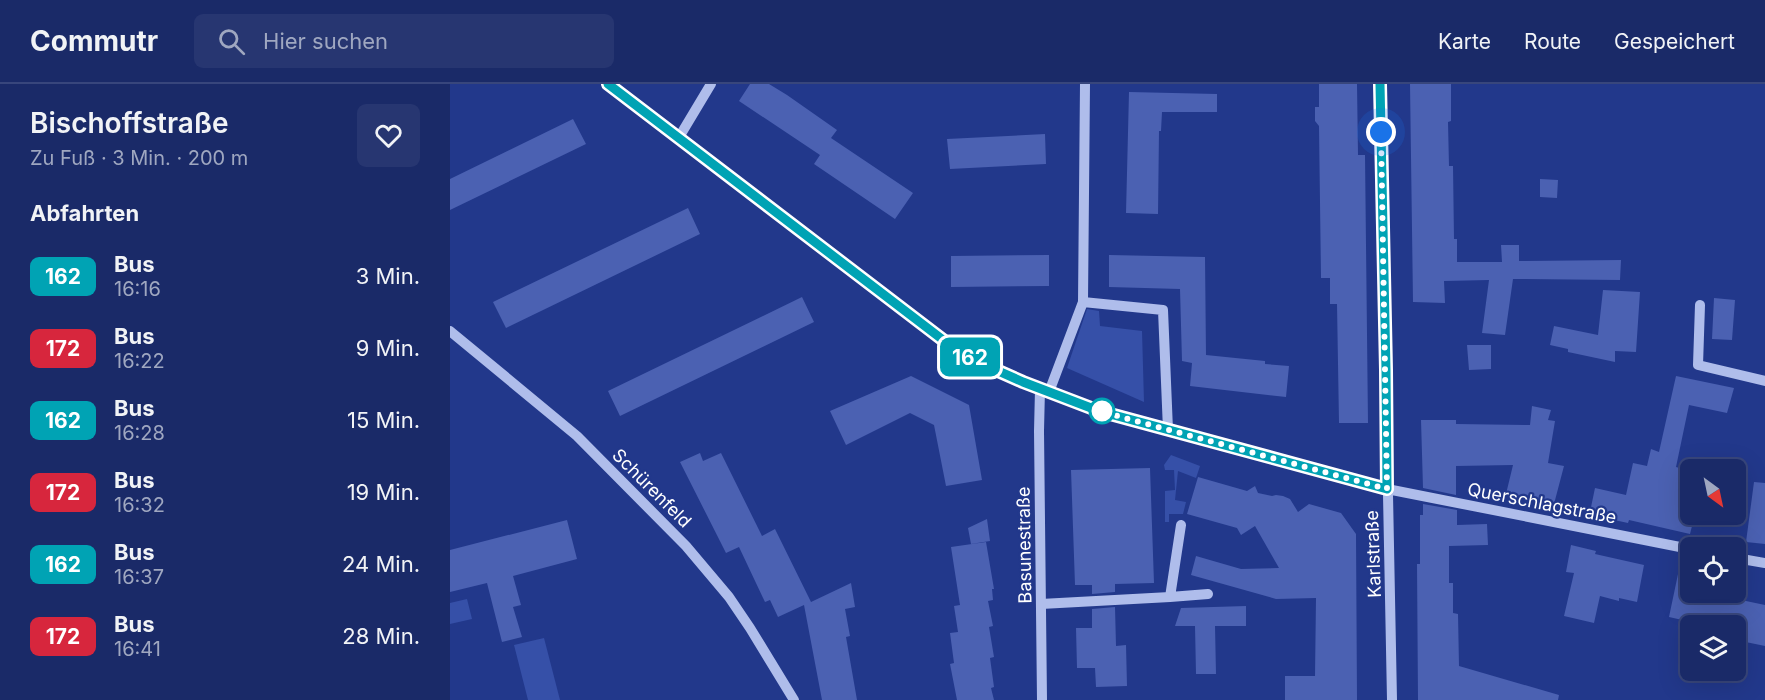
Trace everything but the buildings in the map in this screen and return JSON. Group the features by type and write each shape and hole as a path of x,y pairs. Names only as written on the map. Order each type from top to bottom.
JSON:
{"street":[{"name":"Querschlagstraße","path":"608,84 951,346 987,366 1099,411 1387,489 1680,547"},
{"path":"678,139 711,84"},
{"name":"Basunestraße","path":"1042,700 1044,390 1083,302 1085,84"},
{"name":"Karlstraße","path":"1380,84 1392,700"},
{"path":"1083,302 1163,310 1168,430"},
{"path":"1700,305 1698,365 1765,381"},
{"name":"Schürenfeld","path":"450,331 577,436 686,546 729,597 794,700"},
{"path":"1170,597 1181,525"},
{"path":"1746,560 1765,564"},
{"path":"1041,604 1208,594"}],"shaded area":[{"path":"1087,309 1099,311 1100,326 1142,331 1144,402 1067,368"},
{"path":"1171,455 1200,466 1196,478 1178,471 1175,500 1186,502 1183,514 1169,514 1169,522 1165,522 1165,491 1175,490 1174,470 1165,470 1164,465"},
{"path":"467,599 472,619 450,624 450,603"},
{"path":"544,638 560,700 528,700 514,645"}],"bus line":[{"name":"162","path":"608,84 951,346 987,366 1099,411 1387,489 1380,84"}],"route":[{"path":"1102,411 1099,411 1387,489 1381,132"}]}
